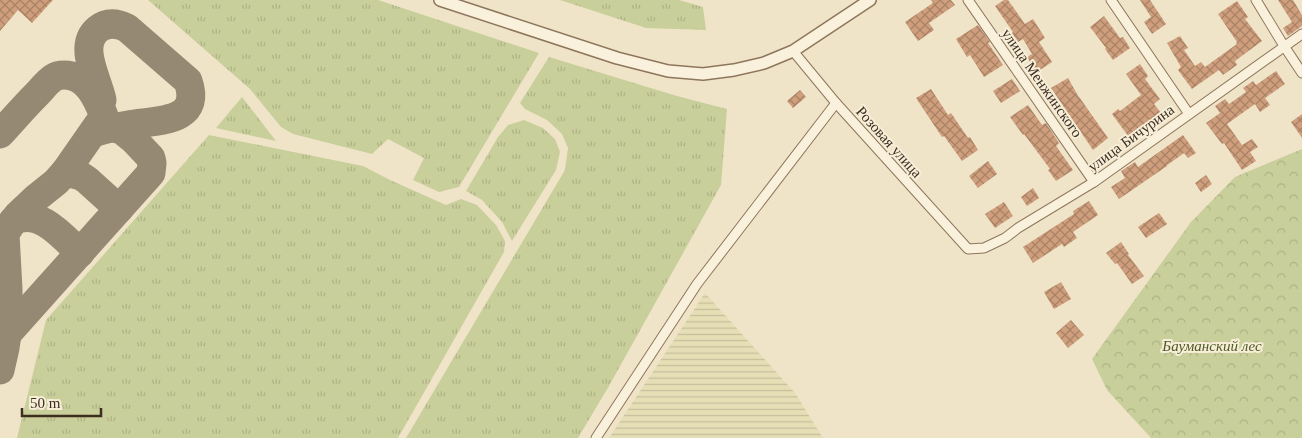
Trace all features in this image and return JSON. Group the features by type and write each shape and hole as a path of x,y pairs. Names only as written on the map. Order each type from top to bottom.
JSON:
{"street":[{"path":"440,0 616,58 668,71 703,74 734,70 764,63 793,51 870,0"},
{"name":"улица Менжинского","path":"968,0 1094,182"},
{"path":"1111,0 1189,114"},
{"path":"1256,0 1302,73"},
{"name":"улица Бичурина","path":"968,249 984,248 1005,238 1018,228 1094,182 1302,34"},
{"name":"Розовая улица","path":"793,51 836,103 968,249"},
{"path":"596,438 697,284 836,103"}],"shaded area":[{"path":"705,293 795,393 823,438 609,438"}],"green space":[{"path":"148,0 378,0 539,53 459,187 439,192 413,180 424,158 388,139 372,154 293,134 281,127 250,89"},
{"path":"560,0 679,0 703,7 706,30 646,28"},
{"path":"549,57 677,96 727,109 721,185 578,438 406,438 565,170 568,148 562,134 547,120 525,109 520,103"},
{"path":"242,97 276,141 216,128"},
{"path":"524,120 543,128 555,139 560,152 556,170 512,241 502,222 482,200 466,191 498,137 508,125"},
{"path":"209,135 363,166 446,205 461,199 477,205 496,225 505,241 504,252 398,438 17,438 46,320"},
{"name":"Бауманский лес","path":"1302,149 1302,438 1151,438 1107,390 1092,359 1191,222 1235,177"}],"building":[{"path":"0,0 53,0 32,23 18,10 0,31"},
{"path":"931,0 951,0 955,5 929,23 934,30 918,41 905,22 933,3"},
{"path":"1004,0 1008,0 1025,24 1033,19 1045,38 1039,42 1052,62 1037,72 1027,57 1032,54 1023,39 1018,42 995,6"},
{"path":"1140,0 1150,0 1166,24 1152,34 1144,22 1151,17"},
{"path":"1278,0 1293,0 1302,15 1302,26 1288,36 1283,28 1292,22"},
{"path":"1237,1 1248,17 1245,19 1262,41 1235,61 1237,65 1223,75 1219,70 1192,89 1178,70 1181,67 1167,43 1180,36 1188,48 1184,50 1195,66 1201,62 1205,67 1237,44 1218,14"},
{"path":"1104,16 1120,38 1123,37 1130,48 1113,60 1090,27"},
{"path":"978,25 1003,65 984,77 970,55 967,57 956,39"},
{"path":"1140,64 1148,76 1145,79 1160,99 1154,104 1165,118 1151,129 1149,127 1131,140 1112,114 1118,109 1120,111 1141,95 1126,74"},
{"path":"1276,71 1285,84 1265,98 1270,105 1260,112 1255,104 1227,124 1242,145 1252,139 1258,147 1250,152 1256,161 1242,170 1224,143 1222,144 1206,123 1220,113 1215,106 1225,99 1229,104 1246,92 1243,88 1253,81 1256,85"},
{"path":"1068,78 1108,138 1093,150 1051,88"},
{"path":"1012,79 1020,91 1001,103 993,91"},
{"path":"931,89 948,115 951,113 978,150 962,161 944,136 942,137 916,98"},
{"path":"800,90 806,97 793,108 787,101"},
{"path":"1028,105 1042,125 1046,123 1059,143 1056,146 1073,170 1056,181 1048,170 1050,169 1010,117"},
{"path":"1302,114 1302,138 1291,122"},
{"path":"1183,135 1196,153 1188,158 1184,153 1119,199 1111,187 1125,178 1121,171 1135,162 1138,167"},
{"path":"988,161 997,174 978,188 969,176"},
{"path":"1206,175 1212,184 1201,192 1195,183"},
{"path":"1033,188 1039,198 1027,206 1021,197"},
{"path":"1089,201 1098,215 1073,232 1077,238 1064,247 1062,244 1033,263 1023,247 1074,214 1073,211"},
{"path":"1004,202 1013,216 995,228 985,214"},
{"path":"1159,213 1167,224 1146,238 1138,227"},
{"path":"1121,242 1144,276 1132,284 1117,263 1115,264 1106,253"},
{"path":"1061,282 1071,299 1054,309 1044,292"},
{"path":"1071,320 1084,335 1068,348 1056,333"}],"taxiway":[{"path":"93,133 115,127 174,117 183,112 189,105 191,95 188,81 127,28 112,24 98,29 92,36 89,44 91,63 102,100"},
{"path":"0,134 53,78 60,75 72,76 85,83 94,95 104,116 65,172 18,215 5,234 8,327 0,370"},
{"path":"7,334 151,173 151,158 134,140 123,131 115,128"},
{"path":"65,172 81,176 87,180 119,209"},
{"path":"13,221 23,218 41,221 58,232 80,253"}]}
